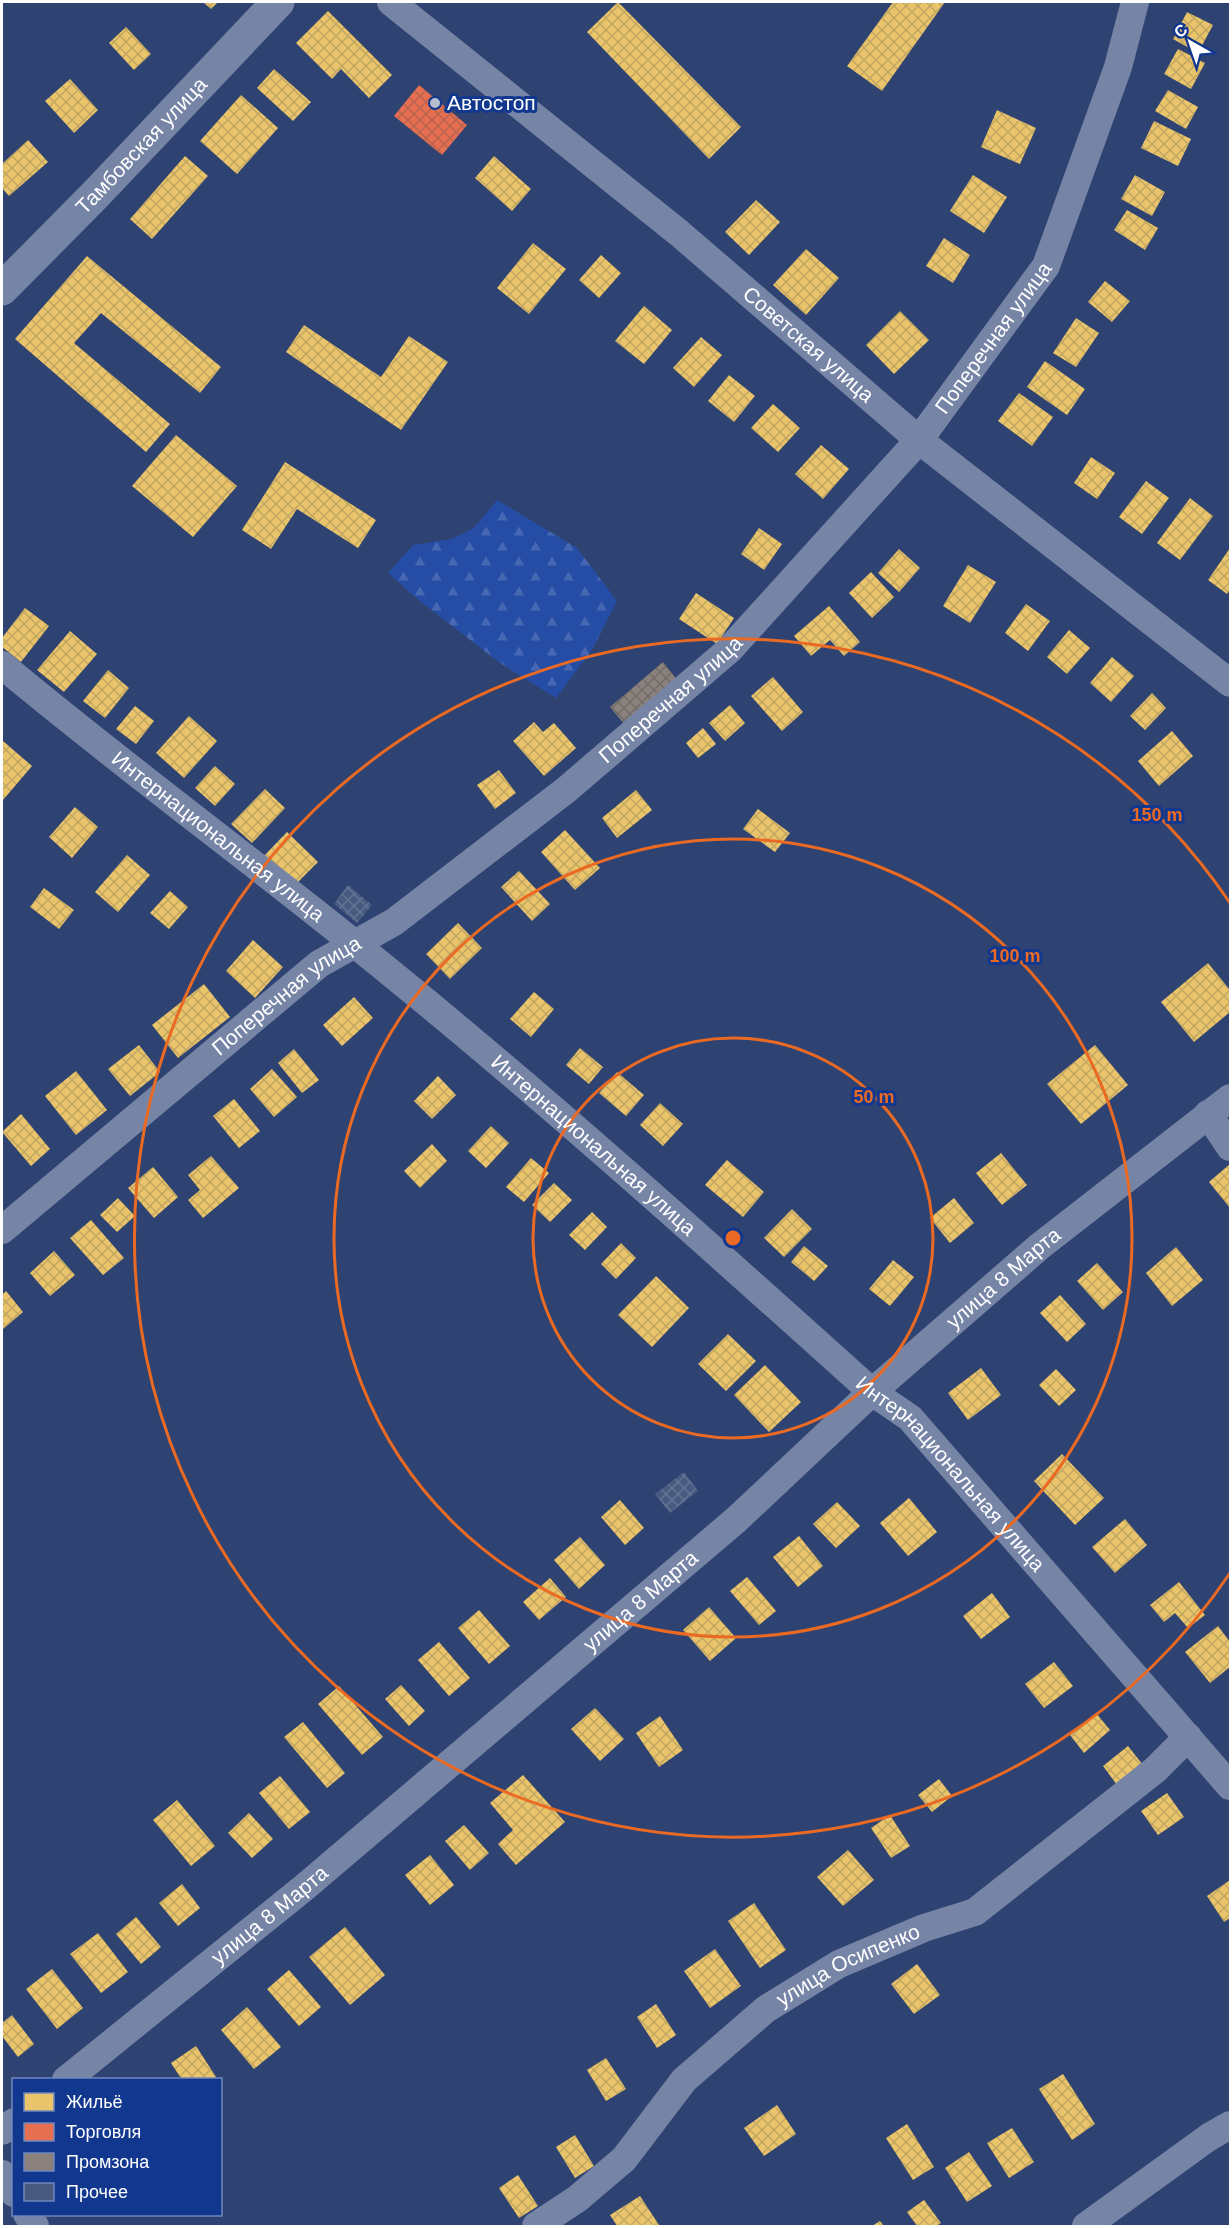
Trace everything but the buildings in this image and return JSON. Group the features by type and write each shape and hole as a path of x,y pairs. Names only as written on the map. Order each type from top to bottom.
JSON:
{"main road":[{"name":"Тамбовская улица","path":"2,289 95,195 278,2"}],"street":[{"name":"Советская улица","path":"391,2 679,233 919,440 1230,683"},
{"name":"Поперечная улица","path":"2,1230 319,964 394,922 566,790 729,650 919,440 1046,266 1118,68 1135,2"},
{"name":"Интернациональная улица","path":"2,665 78,728 356,944 618,1165 872,1392 910,1418 1230,1786"},
{"name":"улица 8 Марта","path":"67,2078 306,1886 737,1519 872,1392 1040,1246 1230,1098"},
{"path":"1208,1114 1230,1147"},
{"name":"улица Осипенко","path":"536,2226 577,2199 624,2159 684,2080 766,2009 839,1964 924,1928 975,1912 1155,1770 1188,1737"},
{"path":"1086,2226 1209,2137 1230,2125"},
{"path":"2,2174 12,2190"}],"green space":[{"path":"497,500 577,548 617,601 592,650 556,698 500,663 388,573 413,545 452,539 474,528"}],"place":[{"name":"Автостоп","path":"435,103"}]}
